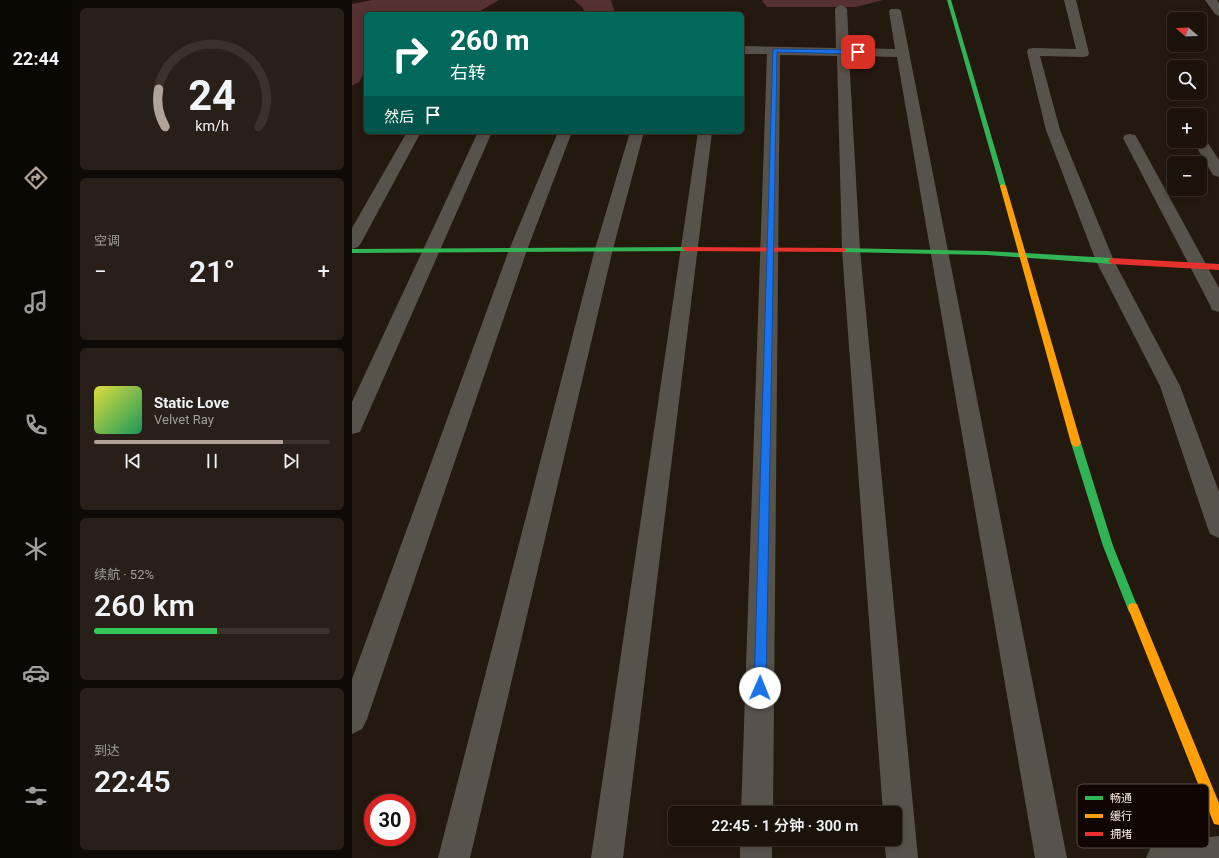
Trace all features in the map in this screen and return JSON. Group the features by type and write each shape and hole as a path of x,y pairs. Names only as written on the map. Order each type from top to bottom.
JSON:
{"street":[{"path":"949,0 1024,255 1061,393 1108,546 1205,784"},
{"path":"1070,0 1083,53 1033,52 1053,130 1105,261 1170,386 1219,526"},
{"path":"1212,0 1219,12"},
{"path":"841,9 851,250 902,858"},
{"path":"896,11 938,251 1051,858"},
{"path":"744,50 903,53"},
{"path":"757,806 774,50"},
{"path":"352,243 413,134"},
{"path":"352,425 430,250 484,134"},
{"path":"352,718 518,250 564,134"},
{"path":"454,858 604,249 635,134"},
{"path":"607,858 688,248 705,134"},
{"path":"1130,138 1219,305"},
{"path":"1205,148 1219,172"},
{"path":"352,251 688,248 938,251 1219,267"},
{"path":"1209,794 1219,819"},
{"path":"756,846 756,858"},
{"path":"1162,858 1219,852"}],"shaded area":[{"path":"373,0 499,0 478,12 364,12 364,73 359,82 352,86 352,4"},
{"path":"574,0 611,0 614,12 585,12 582,7"},
{"path":"883,0 856,7 767,7 762,1"}],"traffic: fast":[{"path":"949,0 1003,186"},
{"path":"352,251 686,249"},
{"path":"843,250 987,253 1112,261"},
{"path":"1076,443 1108,546 1133,608"}],"traffic: slow":[{"path":"1003,186 1076,443"},
{"path":"1133,608 1205,784"},
{"path":"1209,794 1219,819"}],"traffic: jam":[{"path":"686,249 843,250"},
{"path":"1112,261 1219,267"}],"route":[{"path":"760,688 774,50 858,52"}]}
